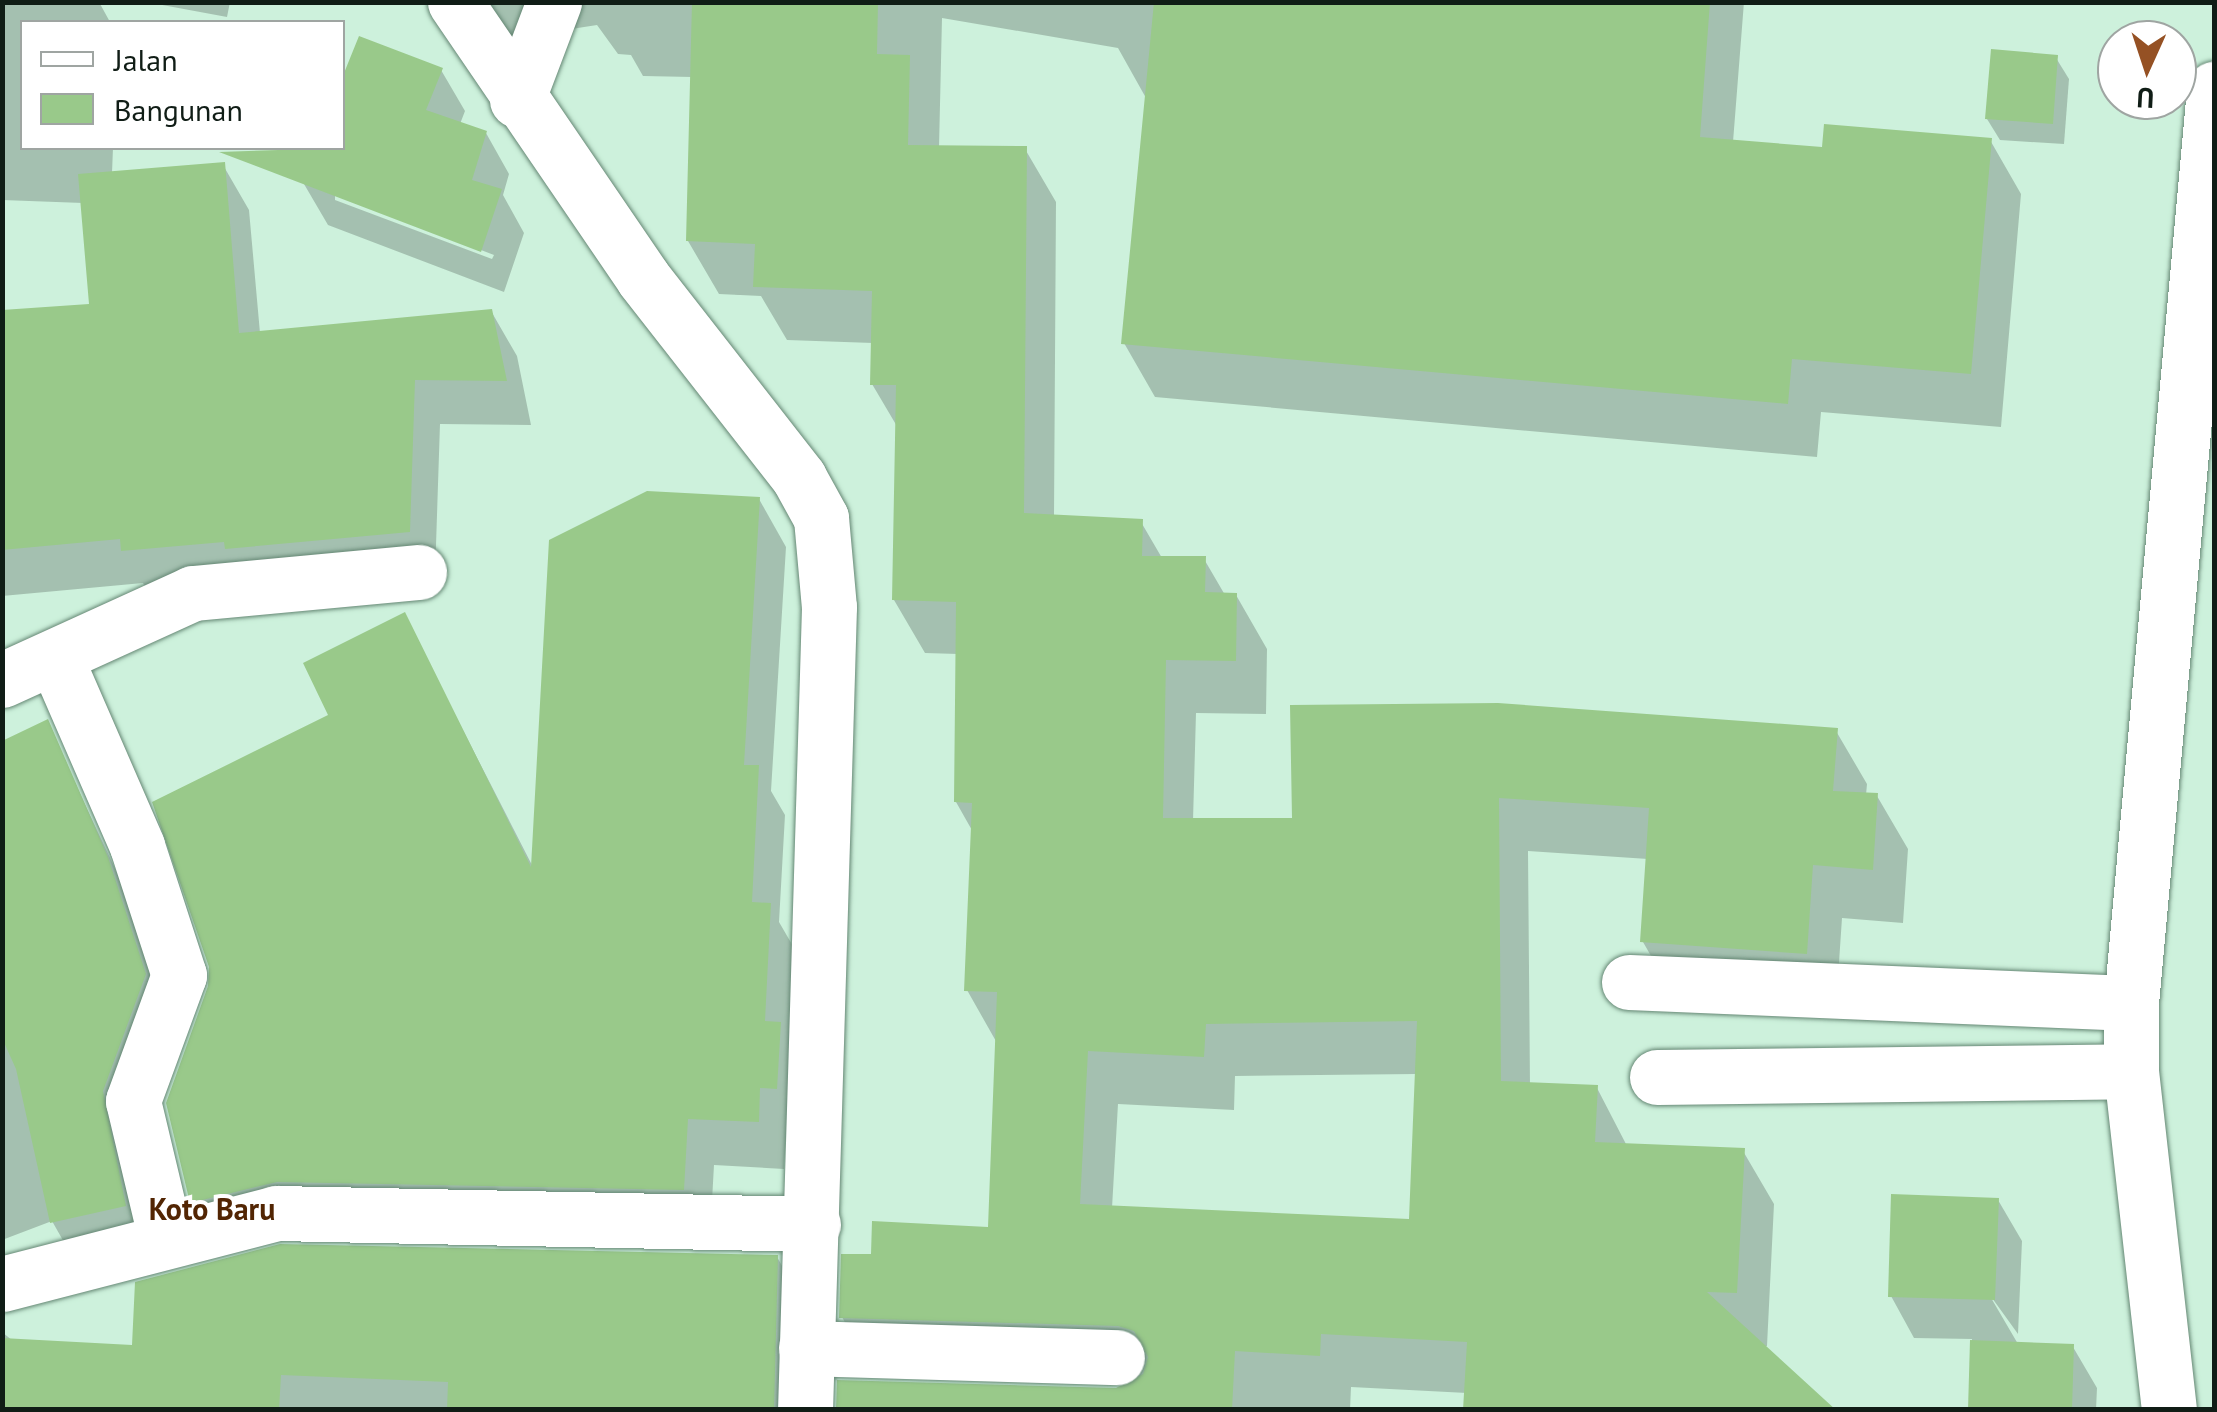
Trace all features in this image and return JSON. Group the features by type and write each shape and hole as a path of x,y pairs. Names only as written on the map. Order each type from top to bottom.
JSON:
{"street":[{"path":"455,2 517,100 642,278 799,478 821,518 830,607 805,1410"},
{"path":"517,100 554,2"},
{"path":"2169,1410 2132,1071 2131,1003 2214,90"},
{"path":"2,680 193,593 419,572"},
{"path":"55,656 137,846 180,975 133,1101 166,1239"},
{"path":"1629,982 2131,1003"},
{"path":"1657,1077 2132,1071"},
{"path":"2,1284 276,1212 813,1224"},
{"path":"806,1348 1117,1357"}],"building":[{"path":"692,2 878,2 877,54 910,55 908,145 1027,146 1024,513 1143,519 1142,556 1206,556 1205,592 1237,593 1236,661 1166,660 1163,818 1292,818 1290,705 1498,703 1838,728 1833,791 1878,793 1873,870 1813,865 1807,954 1640,942 1649,808 1499,798 1501,1081 1598,1085 1595,1142 1745,1148 1737,1293 1707,1292 1836,1410 1463,1410 1467,1342 1321,1334 1320,1356 1235,1351 1232,1410 836,1410 837,1380 1116,1388 1143,1374 1148,1357 1134,1331 1118,1326 839,1318 841,1254 871,1254 872,1221 988,1227 997,992 964,991 972,803 954,802 956,602 892,600 896,385 870,385 872,291 753,287 755,244 686,241","holes":["1417,1021 1409,1219 1080,1204 1088,1051 1204,1057 1206,1024"]},
{"path":"1154,2 1710,2 1700,137 1822,147 1824,124 1992,138 1971,374 1792,359 1788,404 1121,344"},
{"path":"359,36 443,68 426,110 487,131 472,180 502,189 481,252 219,152 345,150 345,71"},
{"path":"1991,49 2058,55 2053,124 1985,119"},
{"path":"225,162 239,333 492,309 507,381 415,380 410,532 225,549 224,542 121,551 120,539 2,550 2,310 89,304 78,174"},
{"path":"647,491 760,497 744,765 759,765 752,902 771,903 765,1021 781,1022 777,1089 760,1088 759,1122 688,1119 684,1190 277,1182 190,1203 166,1103 208,986 209,967 152,802 328,715 303,663 405,612 531,867 549,540"},
{"path":"48,719 108,857 146,974 103,1091 126,1206 50,1223 16,1069 2,1038 2,741"},
{"path":"1891,1194 1999,1198 1995,1300 1888,1297"},
{"path":"280,1244 778,1255 774,1410 447,1410 448,1382 281,1375 279,1410 2,1408 2,1338 132,1345 135,1282"},
{"path":"1970,1340 2074,1344 2072,1410 1968,1410"}],"district":[{"name":"Koto Baru","path":"212,1209"}]}
